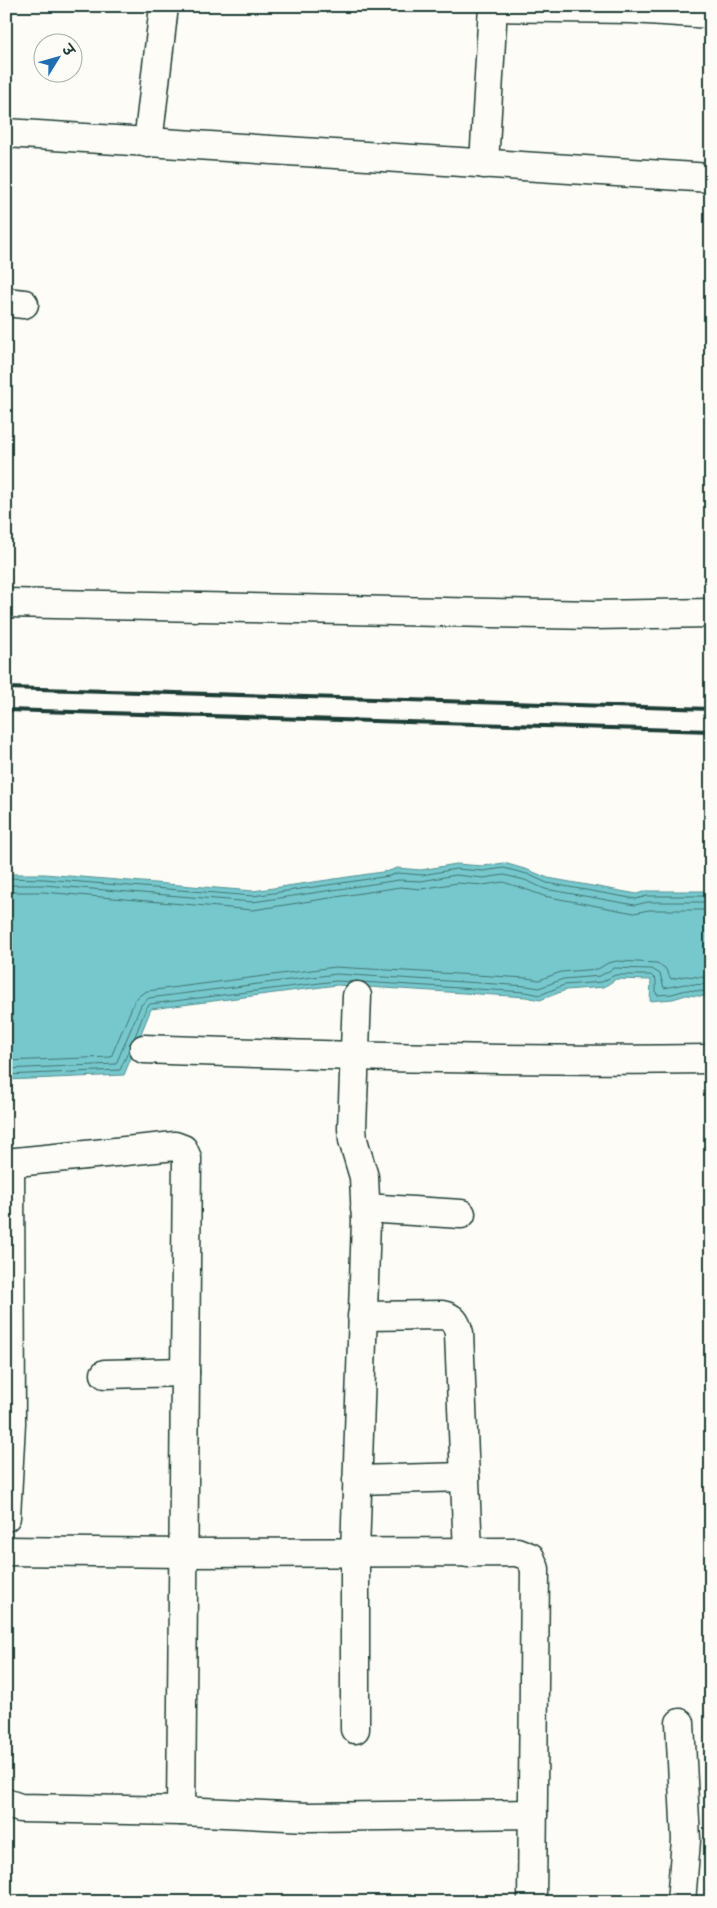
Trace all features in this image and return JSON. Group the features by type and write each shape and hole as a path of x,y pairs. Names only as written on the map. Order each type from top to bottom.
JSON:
{"street":[{"path":"148,143 164,6"},
{"path":"484,164 493,7 631,9 711,14"},
{"path":"6,133 711,178"},
{"path":"6,603 594,615 711,613"},
{"path":"355,1729 355,1553 365,1208 364,1177 353,1140 357,996"},
{"path":"144,1049 594,1061 711,1059"},
{"path":"6,1517 9,1424 8,1163 175,1146 183,1149 187,1158 181,1810"},
{"path":"365,1208 461,1214"},
{"path":"362,1316 442,1315 453,1319 458,1333 468,1553"},
{"path":"106,1374 185,1372"},
{"path":"357,1480 464,1477"},
{"path":"6,1551 183,1553 517,1552 530,1557 534,1562 535,1579 532,1902"},
{"path":"680,1724 686,1840 681,1902"},
{"path":"6,1803 20,1808 181,1810 308,1817 533,1814"}],"water":[{"path":"504,863 548,878 637,894 646,891 711,891 711,997 686,995 673,999 650,1001 651,980 616,979 604,987 566,990 540,1000 526,997 337,985 151,1009 124,1075 6,1080 6,874 44,874 253,891 389,871 397,868 421,870 456,864 483,866"}],"railway":[{"path":"6,688 711,709"},
{"path":"6,710 711,731"}]}
